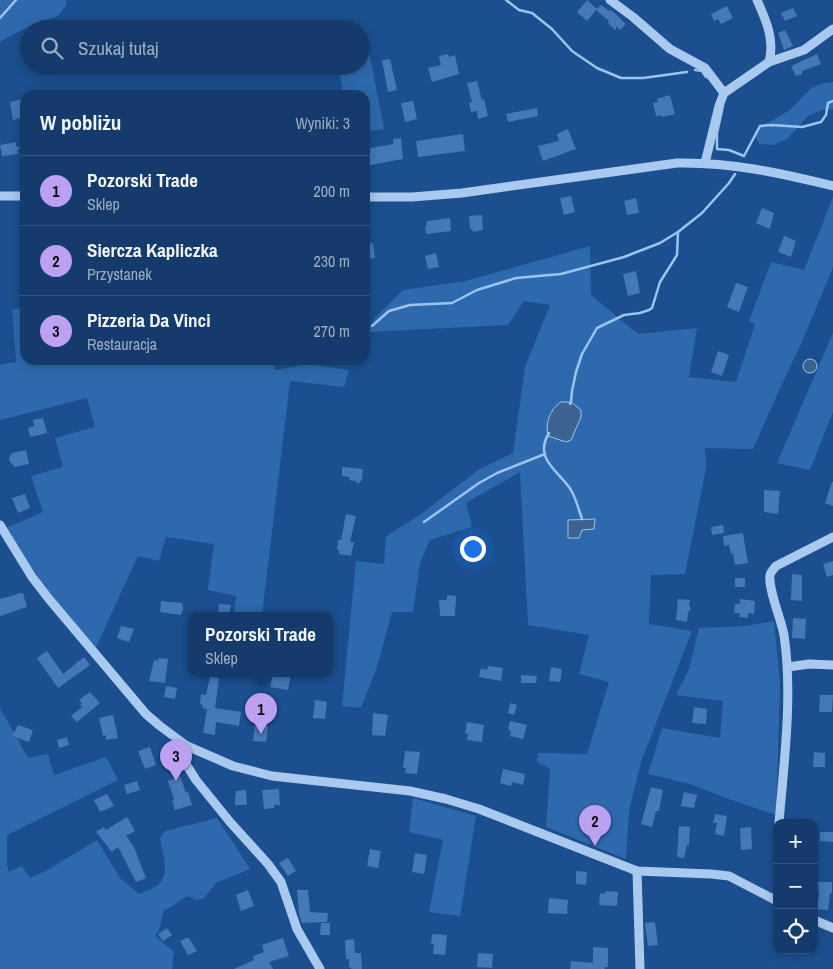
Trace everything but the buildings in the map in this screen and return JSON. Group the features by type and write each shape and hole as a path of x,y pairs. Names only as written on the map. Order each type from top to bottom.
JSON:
{"street":[{"path":"610,0 670,49 705,68 724,93"},
{"path":"757,0 772,43 769,62"},
{"path":"705,163 724,93 769,62 804,50 833,29"},
{"path":"370,197 412,197 462,193 651,166 705,163 751,168 833,186"},
{"path":"0,196 20,196"},
{"path":"0,525 32,577 136,702 160,726 200,753 233,766 272,776 410,791 446,799 479,809 637,871 729,876 773,899"},
{"path":"779,819 787,713 788,667 783,633 770,582 770,573 776,566 833,537"},
{"path":"788,667 809,664 833,665"},
{"path":"187,746 186,764 196,780 230,822 268,864 281,882 298,929 320,969"},
{"path":"637,871 640,969"},
{"path":"818,922 833,928"}],"shaded area":[{"path":"0,0 66,0 66,5 58,16 46,20 20,20 20,31 0,43"},
{"path":"370,56 384,129 370,131 370,90 342,90 340,75 370,75"},
{"path":"833,82 833,109 821,110 808,116 787,139 773,145 759,144 754,132 788,111 811,89"},
{"path":"833,197 833,267 802,342 753,449 705,448 706,468 685,574 651,575 649,624 692,631 641,762 629,811 626,859 546,827 550,769 537,762 538,753 587,754 609,682 579,674 589,635 528,625 520,472 466,503 472,527 430,540 420,563 413,612 392,612 377,667 361,708 342,706 356,561 384,564 386,536 420,515 478,470 513,453 525,367 550,305 524,301 508,325 370,332 375,318 403,290 466,281 590,246 591,295 638,334 697,328 689,377 736,382 755,324 749,321 771,262 804,270"},
{"path":"20,308 20,365 274,365 275,370 303,365 316,365 349,370 344,387 290,381 262,612 234,612 236,596 208,590 214,544 166,537 159,561 138,556 96,647 52,599 6,528 43,512 31,476 63,467 55,438 95,427 87,398 0,420 0,365 16,362 12,309"},
{"path":"833,333 833,412 810,470 777,463"},
{"path":"810,359 815,361 817,366 815,371 810,373 805,371 803,366 805,361"},
{"path":"561,402 571,402 581,410 581,417 571,440 566,442 548,436 547,431 551,412"},
{"path":"595,519 594,529 582,530 579,538 568,538 568,520"},
{"path":"774,621 780,684 776,815 690,784 648,774 662,728 720,738 723,701 676,695 689,669 699,628 746,626"},
{"path":"0,708 28,758 48,754 54,775 106,757 118,780 7,835 7,865 9,872 22,866 30,878 46,871 97,840 120,878 139,894 158,885 162,880 165,862 160,838 165,831 217,818 250,869 216,883 203,899 196,900 189,896 164,910 159,930 155,936 174,952 172,969 0,969"},
{"path":"413,798 476,816 460,916 429,912 443,840 409,832"}],"waterway":[{"path":"0,18 16,0"},
{"path":"506,0 519,10 532,13 552,29 572,51 597,68 621,78 643,78 687,72"},
{"path":"695,70 702,71 706,77"},
{"path":"723,106 717,133 717,149 729,150 744,156 760,126 802,127 821,122 826,115 828,103 833,101"},
{"path":"372,326 389,311 410,305 452,303 477,290 516,278 561,274 624,257 660,243 678,232 702,213 735,174"},
{"path":"570,404 576,372 582,354 597,328 624,315 640,313 652,308 660,282 677,255 678,232"},
{"path":"549,433 545,442 544,450 546,457 571,490 582,519"},
{"path":"424,522 479,483 497,473 545,454"}],"place":[{"name":"Pozorski Trade","path":"261,734"},
{"name":"Pizzeria Da Vinci","path":"176,781"},
{"name":"Siercza Kapliczka","path":"595,846"}]}
